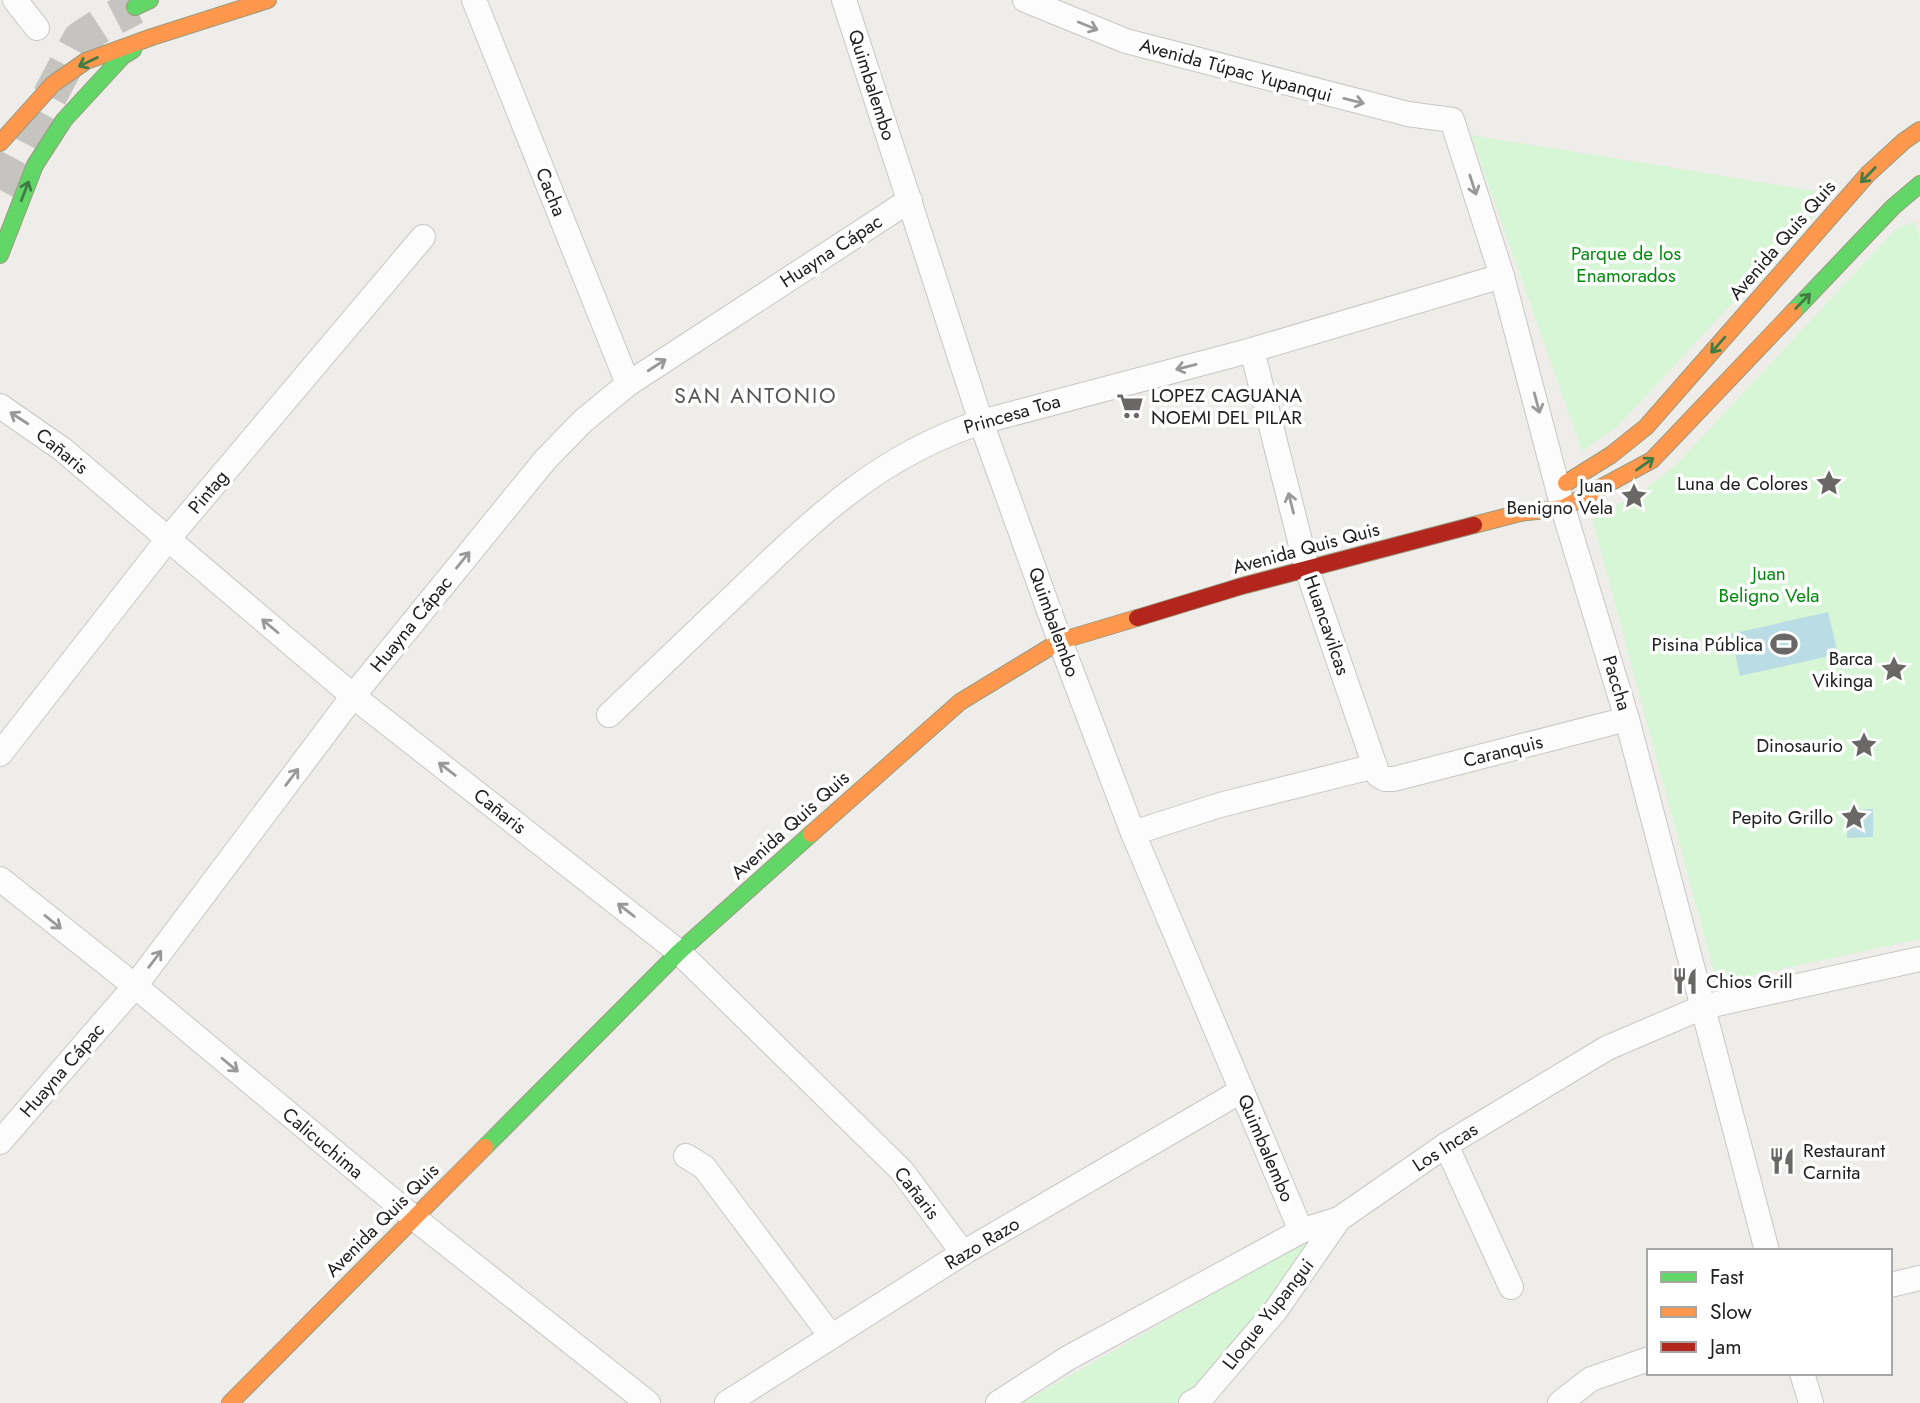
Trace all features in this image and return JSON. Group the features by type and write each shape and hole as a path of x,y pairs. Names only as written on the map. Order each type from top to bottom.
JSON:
{"main road":[{"path":"135,7 150,0"},
{"path":"0,143 53,84 86,61 268,0"},
{"path":"0,255 35,165 64,120 123,56 152,37"},
{"name":"Avenida Quis Quis","path":"1561,497 1646,427 1868,174 1912,136"},
{"name":"Avenida Quis Quis","path":"230,1403 679,952 960,702 1060,641 1242,586 1520,513 1624,478 1652,460 1893,207 1920,183"}],"street":[{"path":"15,0 37,28"},
{"name":"Cacha","path":"474,0 628,384"},
{"name":"Quimbalembo","path":"844,0 981,422 1060,641 1133,833 1301,1231"},
{"name":"Avenida Túpac Yupanqui","path":"1025,0 1138,45 1408,114 1452,120"},
{"name":"Paccha","path":"1452,120 1502,276 1561,497 1628,719 1767,1249"},
{"path":"1912,136 1920,183"},
{"name":"Huayna Cápac","path":"0,1142 135,986 353,696 545,460 583,421 628,384 910,200"},
{"name":"Pintag","path":"0,754 168,539 424,237"},
{"name":"Princesa Toa","path":"609,715 834,503 905,454 943,435 981,422 1252,350 1502,276"},
{"name":"Huancavilcas","path":"1252,350 1307,569 1377,771"},
{"name":"Cañaris","path":"0,406 62,449 353,696 679,952 902,1171 963,1254"},
{"name":"Caranquis","path":"1133,833 1232,801 1377,771 1385,779 1394,779 1628,719"},
{"name":"Calicuchima","path":"0,879 135,986 414,1219 648,1403"},
{"name":"Los Incas","path":"998,1403 1068,1357 1301,1231 1339,1219 1446,1144 1607,1048 1703,1007 1920,959"},
{"name":"Razo Razo","path":"727,1403 963,1254 1241,1091"},
{"path":"1446,1144 1511,1287"},
{"path":"686,1156 704,1167 831,1336"},
{"name":"Lloque Yupangui","path":"1200,1401 1276,1310 1339,1219"},
{"path":"1892,1285 1920,1278"},
{"path":"1560,1403 1591,1379 1647,1360"},
{"path":"1803,1375 1811,1403"}],"green space":[{"name":"Parque de los Enamorados","path":"1471,135 1834,194 1617,427 1582,451"},
{"name":"Juan Beligno Vela","path":"1915,222 1920,238 1920,939 1717,983 1592,518 1643,491 1677,464 1896,229"},
{"path":"1335,1240 1208,1403 1022,1403 1297,1246"}],"water":[{"name":"Pisina Pública","path":"1828,612 1838,654 1740,676 1731,634"},
{"path":"1873,809 1873,837 1847,838 1848,810"}],"tunnel":[{"path":"0,190 80,39 135,7"}],"traffic: fast":[{"path":"135,7 150,0"},
{"path":"0,255 35,165 64,120 123,56 133,50"},
{"path":"1794,311 1893,207 1920,184"},
{"path":"485,1147 679,952 811,834"}],"traffic: slow":[{"path":"0,143 53,84 86,61 268,0"},
{"path":"1566,483 1611,455 1646,427 1868,174 1920,130"},
{"path":"1474,525 1520,513 1563,508 1652,460 1794,311"},
{"path":"811,834 960,702 1060,641 1137,618"},
{"path":"230,1403 485,1147"}],"traffic: jam":[{"path":"1137,618 1242,586 1474,525"}],"place":[{"name":"LOPEZ CAGUANA NOEMI DEL PILAR","path":"1130,406"},
{"name":"Luna de Colores","path":"1829,483"},
{"name":"Juan Benigno Vela","path":"1634,496"},
{"name":"Pisina Pública","path":"1784,644"},
{"name":"Barca Vikinga","path":"1894,669"},
{"name":"Dinosaurio","path":"1864,745"},
{"name":"Pepito Grillo","path":"1854,817"},
{"name":"Chios Grill","path":"1685,981"},
{"name":"Restaurant Carnita","path":"1782,1161"}],"district":[{"name":"SAN ANTONIO","path":"756,396"}]}
